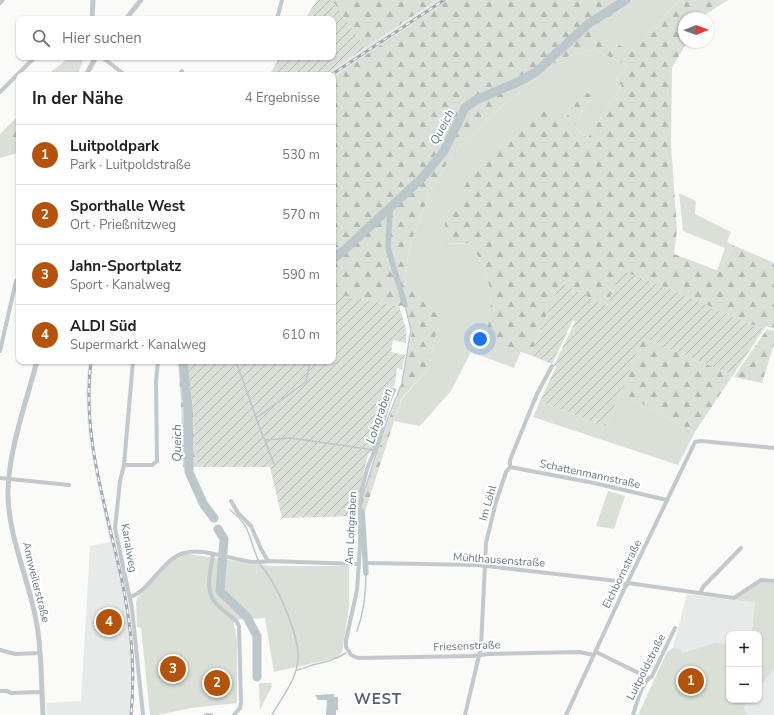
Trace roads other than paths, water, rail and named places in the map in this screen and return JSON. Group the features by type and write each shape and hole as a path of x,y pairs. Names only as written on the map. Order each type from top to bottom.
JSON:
{"street":[{"path":"0,3 3,0"},
{"path":"92,16 93,0"},
{"path":"128,16 141,0"},
{"path":"278,16 282,0"},
{"path":"20,72 32,60"},
{"path":"88,72 94,60"},
{"path":"106,60 121,72"},
{"path":"0,92 16,76"},
{"path":"0,351 16,281"},
{"name":"Annweilerstraße","path":"36,364 15,443 8,479 8,505 11,524 35,614 43,715"},
{"name":"Kanalweg","path":"133,364 124,465 120,481 115,523 130,596 135,630 143,715"},
{"path":"124,465 152,465 157,461 156,381 158,364"},
{"name":"Im Löhl","path":"465,715 480,654 484,567 488,533 506,472 510,467 510,460 537,394 552,366"},
{"name":"Am Lohgraben","path":"346,646 346,640 356,599 359,564 360,498 365,475 378,442 388,404 394,390"},
{"name":"Eichbornstraße","path":"566,715 695,441 774,448"},
{"name":"Schattenmannstraße","path":"510,467 602,485 667,500"},
{"path":"0,478 69,485"},
{"path":"231,501 238,513 251,526 263,553 268,560"},
{"path":"700,593 703,586 741,548"},
{"path":"130,596 140,592 178,554 189,552 226,556 252,562 262,562 268,560 359,564"},
{"path":"216,555 210,590 215,601 237,622 239,633 241,705 234,715"},
{"name":"Mühlhausenstraße","path":"369,563 478,565 484,567 532,570 734,598 761,580 774,581"},
{"name":"Luitpoldstraße","path":"633,715 642,691 649,678 652,676 675,628"},
{"name":"Friesenstraße","path":"346,646 351,655 358,658 579,652 595,654 649,678"},
{"path":"0,650 16,654 39,653"},
{"path":"0,691 7,691 11,693 41,692"},
{"path":"206,715 211,715"}],"waterway":[{"name":"Queich","path":"336,257 422,178 444,151 465,108 476,100 518,82 536,72 588,24 626,0"},
{"name":"Lohgraben","path":"390,208 388,248 405,305"},
{"name":"Lohgraben","path":"363,495 388,418 402,383 411,330 405,305"},
{"name":"Queich","path":"183,364 188,408 189,472 204,505 214,518"},
{"path":"237,364 256,417"},
{"path":"274,464 256,418 306,382 309,364"},
{"path":"265,440 291,438 374,450"},
{"path":"230,510 237,516 246,528 260,564 273,583 283,603 295,638 298,657 295,673 289,687 272,715"},
{"name":"Lohgraben","path":"362,511 366,573"},
{"name":"Queich","path":"218,529 224,539 220,591 247,617 257,636 257,677"},
{"name":"Lohgraben","path":"357,631 364,602 366,573"},
{"name":"Lohgraben","path":"297,670 330,660 346,653"}],"railway":[{"path":"336,72 444,0"},
{"path":"91,364 89,390 93,448 104,505 124,591 131,637 133,668 131,715"}],"place":[{"name":"ALDI Süd","path":"109,622"},
{"name":"Jahn-Sportplatz","path":"173,669"},
{"name":"Luitpoldpark","path":"691,681"},
{"name":"Sporthalle West","path":"217,683"}],"district":[{"name":"WEST","path":"378,699"}]}
